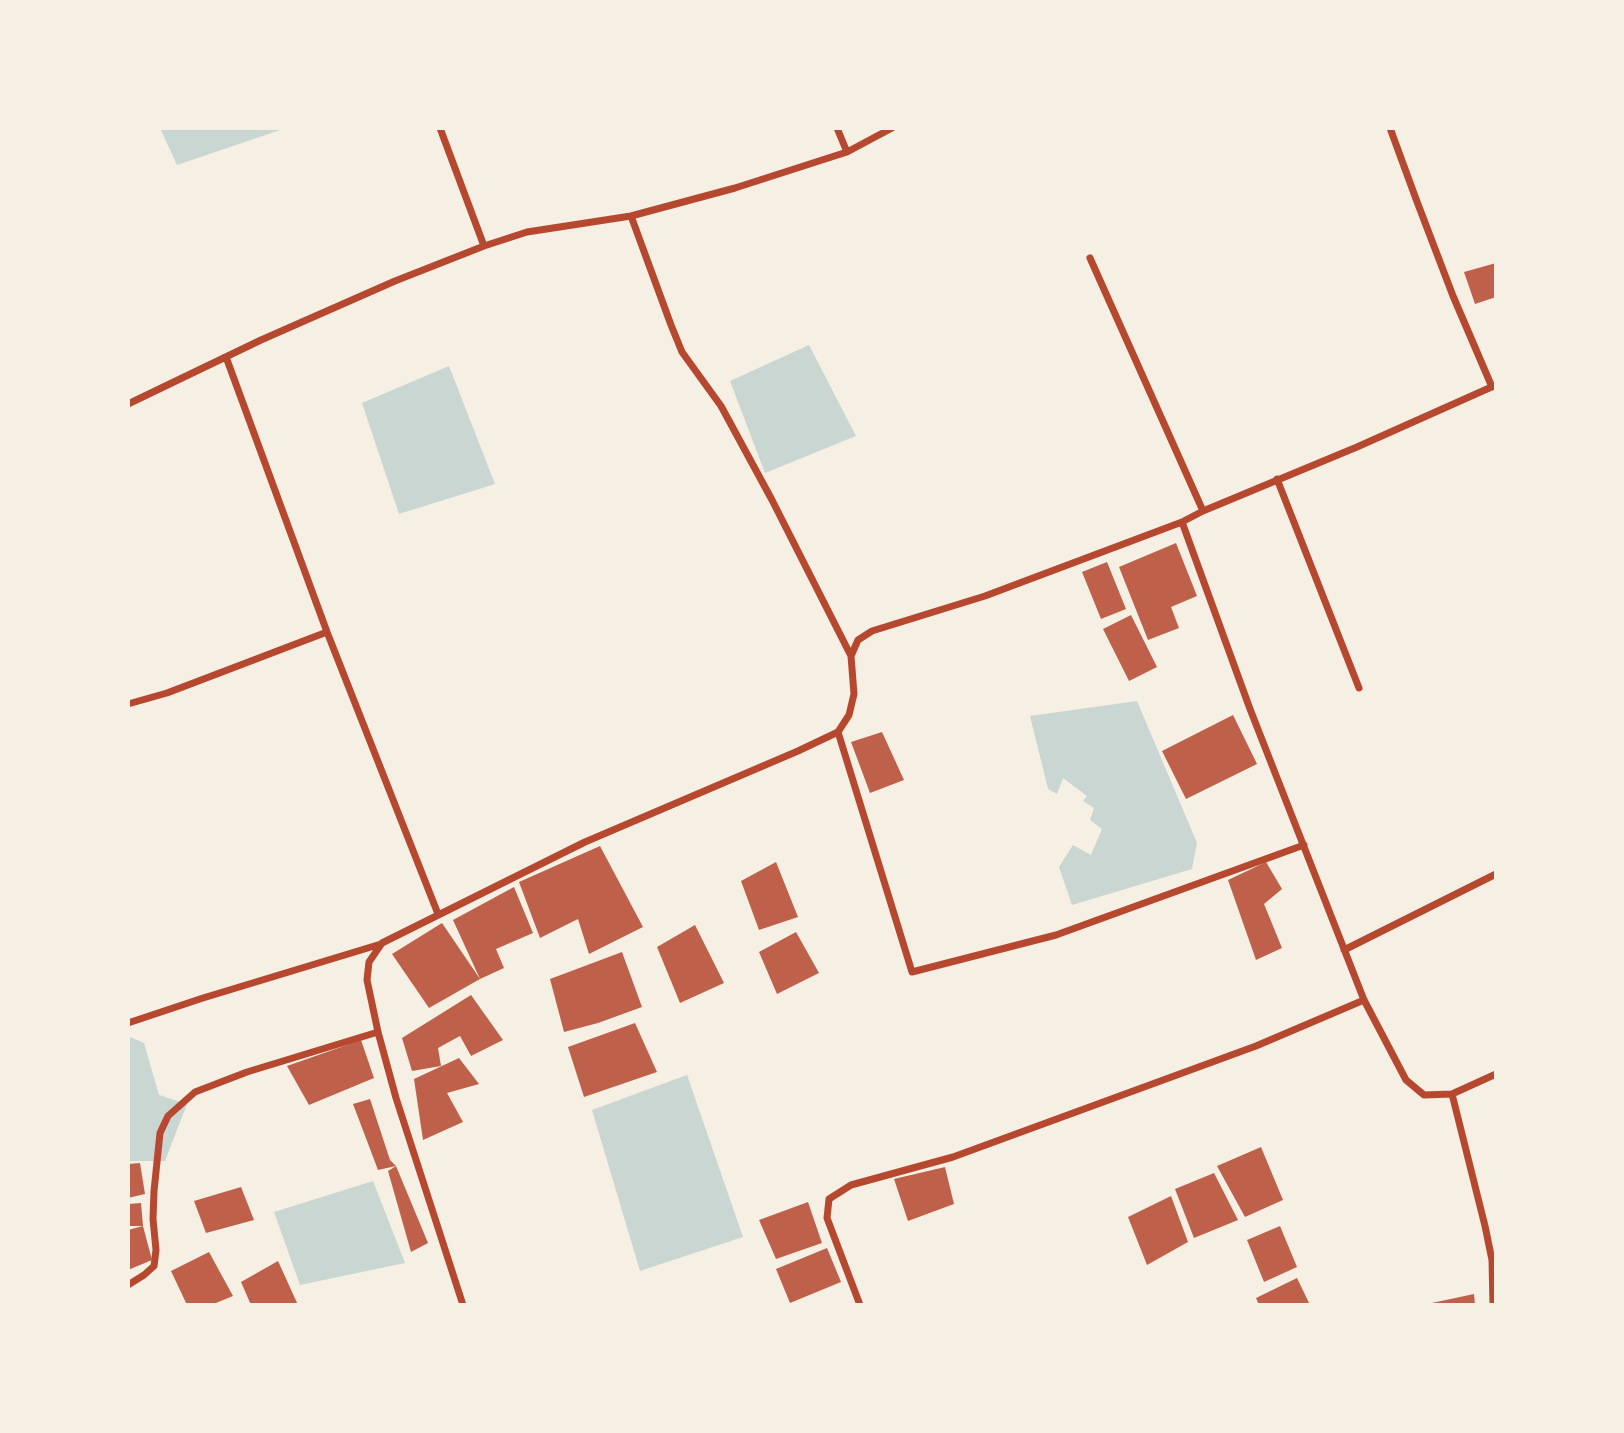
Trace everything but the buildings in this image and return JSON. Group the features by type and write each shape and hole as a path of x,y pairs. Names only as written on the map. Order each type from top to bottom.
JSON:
{"street":[{"path":"440,128 484,246"},
{"path":"837,128 847,152"},
{"path":"128,404 395,281 484,246 527,232 631,216 735,188 847,152 892,128"},
{"path":"850,656 858,640 872,631 985,596 1182,522 1494,386 1453,296 1390,128"},
{"path":"128,1023 382,943 585,842 838,732 849,715 854,694 850,656 772,500 721,406 682,352 631,216"},
{"path":"1090,258 1203,511"},
{"path":"226,357 327,632 438,914"},
{"path":"1277,480 1360,688"},
{"path":"1182,522 1250,709 1364,1000 1406,1080 1424,1095 1452,1094 1496,1074"},
{"path":"128,704 327,632"},
{"path":"838,732 912,972 1056,935 1304,845"},
{"path":"1344,950 1496,874"},
{"path":"382,943 369,962 366,980 396,1098 463,1305"},
{"path":"860,1305 827,1218 829,1199 851,1185 953,1157 1256,1046 1364,1000"},
{"path":"128,1285 154,1266 154,1191 160,1133 168,1116 195,1092 247,1072 378,1032"},
{"path":"1452,1094 1492,1260 1493,1305"}],"shaded area":[{"path":"160,128 286,128 177,165"},
{"path":"809,345 856,436 765,473 730,381"},
{"path":"449,366 495,484 399,514 362,403"},
{"path":"1137,701 1197,843 1192,869 1072,905 1059,867 1073,845 1091,855 1102,829 1090,820 1094,808 1083,801 1087,796 1063,778 1057,794 1048,789 1030,716"},
{"path":"128,1036 144,1043 159,1095 187,1104 165,1161 128,1161"},
{"path":"687,1075 743,1237 640,1271 592,1110"},
{"path":"373,1181 405,1263 300,1285 274,1212"}]}
